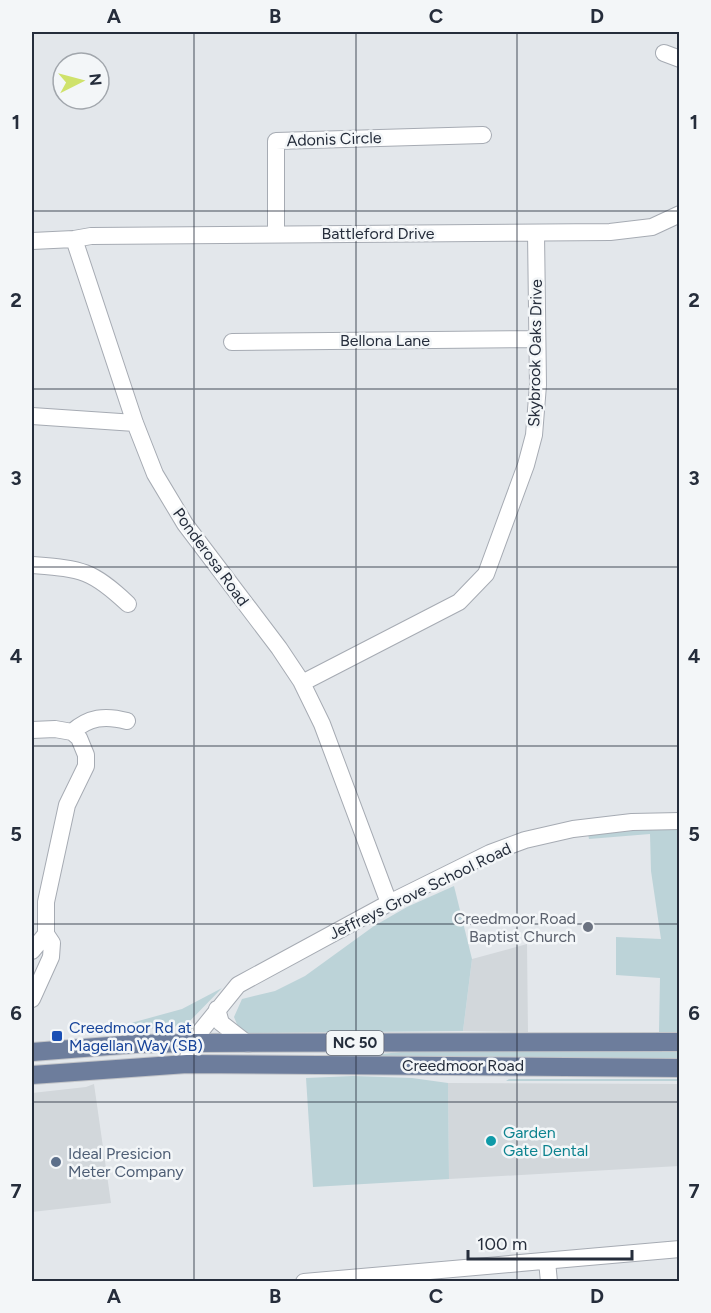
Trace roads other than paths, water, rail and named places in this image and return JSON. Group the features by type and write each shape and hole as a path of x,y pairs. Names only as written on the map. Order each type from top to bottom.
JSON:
{"main road":[{"name":"Creedmoor Road","path":"32,1052 113,1045 191,1043 680,1042"},
{"name":"Creedmoor Road","path":"32,1075 188,1064 680,1068"}],"street":[{"path":"664,53 680,59"},
{"name":"Adonis Circle","path":"276,233 276,141 483,135"},
{"name":"Battleford Drive","path":"74,239 92,236 276,233 610,232 652,228 680,214"},
{"name":"Skybrook Oaks Drive","path":"302,683 459,602 486,574 526,465 534,435 538,385 536,233"},
{"path":"32,241 74,239"},
{"name":"Ponderosa Road","path":"74,239 135,423 155,474 185,524 279,648 302,683 322,724 388,903"},
{"name":"Bellona Lane","path":"232,342 537,339"},
{"path":"32,416 135,423"},
{"path":"32,565 81,569 104,581 128,604"},
{"path":"72,732 90,720 109,717 127,721"},
{"path":"32,730 55,729 72,732 83,745 86,766 67,805 46,902 46,934 52,943 51,957 32,999"},
{"name":"Jeffreys Grove School Road","path":"188,1064 191,1043 238,985 388,903 490,853 525,840 573,829 632,822 680,821"},
{"path":"32,951 46,934"},
{"path":"217,1009 221,1023 248,1044"},
{"path":"304,1281 680,1249"},
{"path":"547,1261 549,1281"}],"place":[{"name":"Creedmoor Road Baptist Church","path":"588,927"},
{"name":"Creedmoor Rd at Magellan Way (SB)","path":"57,1036"},
{"name":"Garden Gate Dental","path":"491,1141"},
{"name":"Ideal Presicion Meter Company","path":"56,1162"}]}
